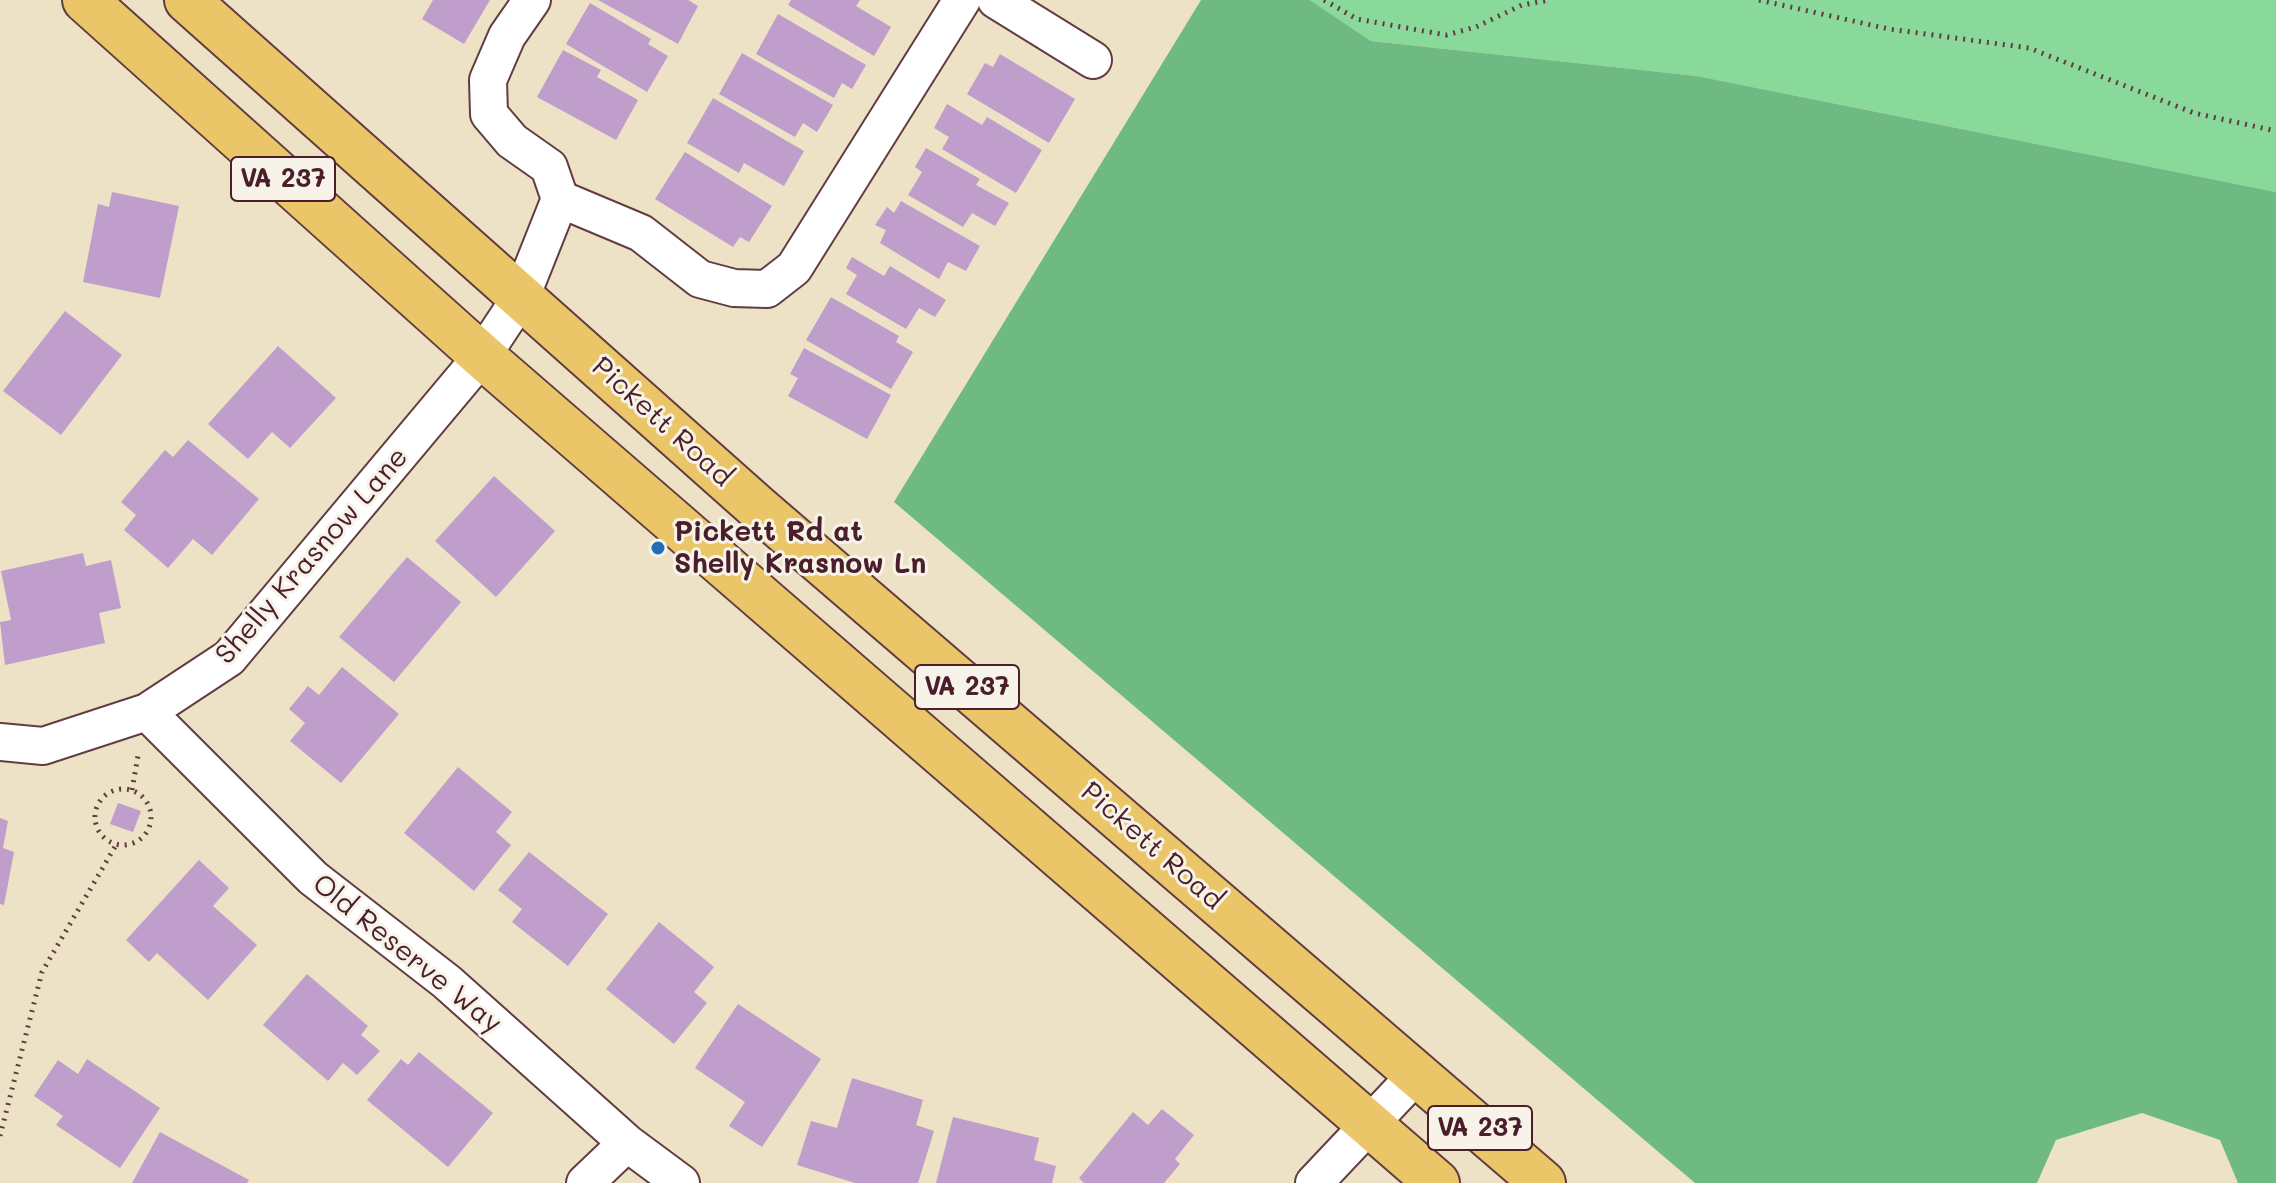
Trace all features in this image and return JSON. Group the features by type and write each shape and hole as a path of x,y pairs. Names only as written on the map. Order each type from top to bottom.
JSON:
{"main road":[{"name":"VA 237","path":"85,0 482,356 1437,1183"},
{"name":"Pickett Road","path":"187,0 758,508 1543,1183"}],"street":[{"path":"532,0 507,36 488,80 489,114 512,141 549,167 560,199 641,233 700,279 734,288 767,289 794,268 962,0"},
{"path":"996,0 1093,60"},
{"name":"Shelly Krasnow Lane","path":"0,742 43,746 147,712 229,658 482,356 521,297 560,199"},
{"name":"Old Reserve Way","path":"147,712 313,878 447,982 627,1143 681,1183"},
{"path":"1314,1183 1417,1074"},
{"path":"585,1183 627,1143"}],"path":[{"path":"1324,0 1357,19 1446,35 1476,27 1522,5 1550,0"},
{"path":"1759,0 1889,29 2029,48 2194,113 2276,131"},
{"path":"132,790 139,752"},
{"path":"132,790 147,801 151,810 149,829 136,843 116,845 97,828 96,810 114,791 132,790"},
{"path":"0,1136 42,972 116,845"}],"green space":[{"path":"1201,0 1310,0 1371,41 1697,76 2276,192 2276,1183 2238,1183 2220,1140 2142,1113 2056,1140 2037,1183 1695,1183 894,502"},
{"path":"1310,0 2276,0 2276,192 1697,76 1371,41"}],"building":[{"path":"433,0 490,0 464,44 422,19"},
{"path":"598,0 688,0 698,6 678,44"},
{"path":"791,0 860,0 856,6 891,27 874,56 788,5"},
{"path":"590,3 651,39 648,44 668,56 647,92 566,44"},
{"path":"778,14 866,65 852,89 842,83 834,98 756,54"},
{"path":"563,50 601,70 597,77 638,100 616,140 537,97"},
{"path":"742,53 833,105 817,132 803,123 795,137 719,94"},
{"path":"1000,54 1075,99 1049,143 967,94 985,63 993,67"},
{"path":"713,98 804,151 784,186 744,163 739,173 687,143"},
{"path":"947,104 982,125 987,117 1042,150 1016,193 942,149 949,137 934,128"},
{"path":"926,148 980,179 976,185 1009,203 995,226 972,213 963,227 908,195 922,172 915,167"},
{"path":"685,152 772,206 749,242 740,237 733,247 655,199"},
{"path":"112,192 179,206 160,298 83,282 98,204 109,207"},
{"path":"901,201 980,246 966,271 948,262 939,279 880,243 886,230 875,225 887,207 894,213"},
{"path":"852,257 884,276 890,266 946,300 935,317 919,308 906,329 846,294 857,275 846,268"},
{"path":"831,297 899,336 896,342 913,352 891,389 806,340"},
{"path":"65,311 122,355 61,435 3,391"},
{"path":"278,346 336,398 290,448 272,432 248,459 208,424"},
{"path":"804,348 891,395 867,439 788,396 798,378 790,374"},
{"path":"188,440 259,499 212,555 193,539 168,568 124,530 136,515 121,502 165,450 173,457"},
{"path":"494,476 555,531 496,597 435,541"},
{"path":"83,553 86,566 111,560 121,608 99,613 105,643 5,665 0,622 11,620 1,571"},
{"path":"407,557 461,602 394,682 339,637"},
{"path":"342,667 399,714 341,783 290,741 305,723 289,709 308,686 319,695"},
{"path":"458,767 512,812 496,832 511,845 474,891 404,833"},
{"path":"118,803 141,811 133,832 110,824"},
{"path":"0,818 8,821 3,848 14,852 4,905 0,904"},
{"path":"529,852 608,914 568,966 512,922 522,909 498,890"},
{"path":"199,860 229,888 213,906 257,945 208,1000 157,953 149,962 126,940"},
{"path":"659,922 714,967 694,992 707,1003 674,1044 606,989"},
{"path":"307,974 368,1026 361,1035 380,1051 357,1075 343,1063 328,1081 263,1025"},
{"path":"738,1004 821,1059 762,1147 729,1126 745,1102 695,1068"},
{"path":"419,1052 493,1113 448,1167 367,1100 401,1059 408,1065"},
{"path":"87,1059 160,1108 120,1168 56,1125 63,1116 34,1096 58,1060 78,1074"},
{"path":"852,1078 923,1100 916,1125 934,1131 918,1183 855,1183 797,1165 811,1121 837,1128"},
{"path":"1162,1109 1194,1135 1175,1159 1180,1164 1164,1183 1084,1183 1079,1178 1133,1112 1148,1125"},
{"path":"953,1117 1039,1138 1034,1160 1056,1166 1052,1183 936,1183"},
{"path":"160,1132 249,1180 247,1183 132,1183"}],"place":[{"name":"Pickett Rd at Shelly Krasnow Ln","path":"658,548"}]}
